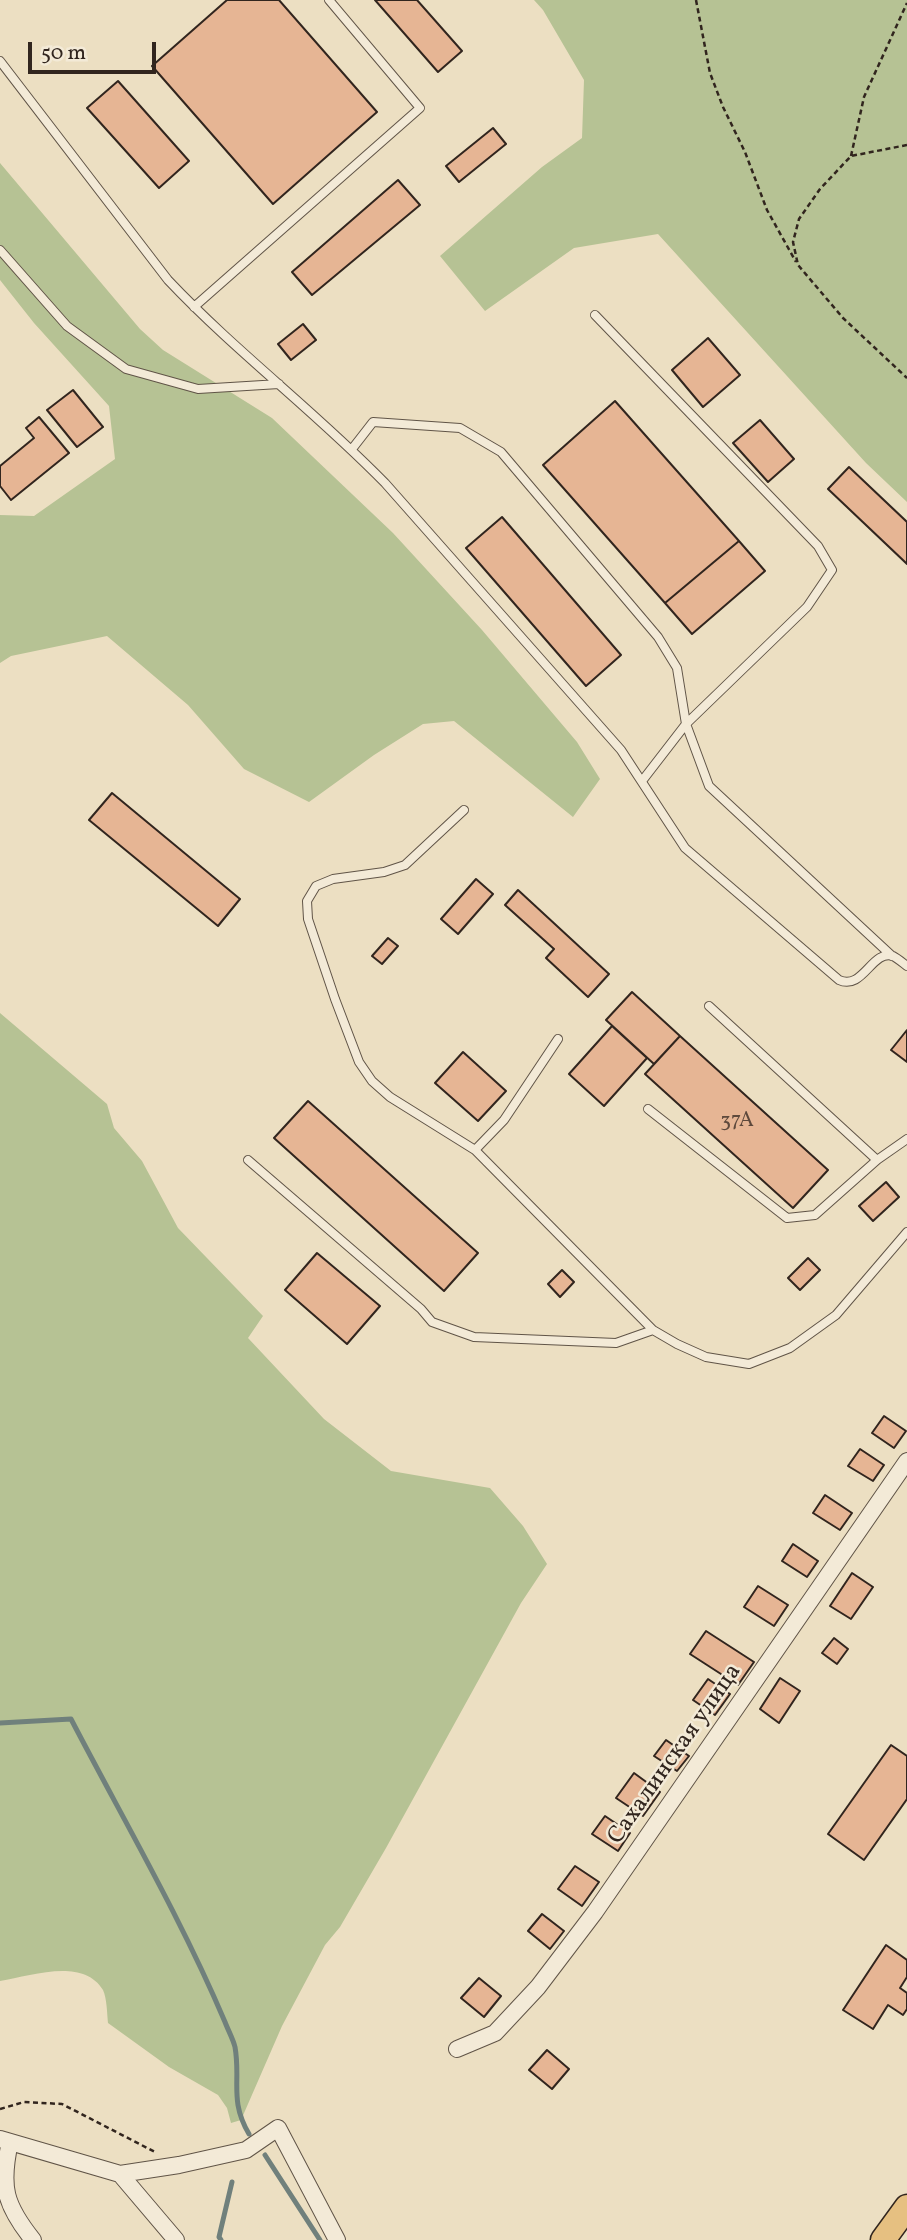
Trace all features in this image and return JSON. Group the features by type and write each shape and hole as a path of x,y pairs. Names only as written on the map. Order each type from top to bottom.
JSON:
{"main road":[{"path":"883,2240 907,2207"}],"street":[{"name":"Сахалинская улица","path":"457,2049 495,2034 538,1987 595,1912 907,1461"},
{"path":"33,2240 10,2211 3,2186 5,2141 120,2174 179,2165 246,2150 278,2128 337,2240"},
{"path":"120,2174 176,2240"}],"lane":[{"path":"194,307 420,108 329,0"},
{"path":"0,61 160,269 194,307 352,449 621,750 685,848 839,980 854,982 880,958 892,956"},
{"path":"0,250 67,326 126,369 198,389 279,384"},
{"path":"595,315 818,546 832,570 807,607 686,724 642,782"},
{"path":"352,449 373,422 460,428 501,452 658,637 677,668 686,724 709,786 892,956 907,966"},
{"path":"464,810 405,865 384,872 333,878 316,886 307,901 307,919 359,1062 372,1082 390,1097 475,1150 653,1330 706,1357 749,1364 790,1348 836,1315 907,1231"},
{"path":"709,1006 877,1160"},
{"path":"475,1150 504,1120 558,1039"},
{"path":"648,1109 787,1218 815,1215 877,1160 907,1139"},
{"path":"248,1160 421,1309 432,1322 474,1337 616,1343 653,1330"}],"path":[{"path":"696,0 709,72 746,152 767,210 798,265 842,318 907,378"},
{"path":"798,265 793,243 800,219 820,189 850,156 864,97 907,3"},
{"path":"850,156 907,145"},
{"path":"0,2109 24,2102 62,2104 179,2165"}],"green space":[{"path":"534,0 907,0 907,502 866,463 658,234 574,248 485,311 440,256 542,167 582,138 584,80 543,10"},
{"path":"0,163 140,329 163,350 272,418 393,533 482,630 577,742 600,779 573,817 454,721 423,724 309,802 244,769 188,705 107,636 11,656 0,663 0,515 34,516 115,459 109,406 34,323 0,280"},
{"path":"0,1013 107,1104 114,1128 142,1161 178,1228 263,1316 248,1338 324,1419 391,1471 490,1488 523,1526 547,1564 521,1603 340,1927 325,1945 282,2026 241,2120 231,2123 227,2108 218,2095 169,2067 108,2023 103,1990 94,1980 83,1974 56,1971 0,1981"}],"building":[{"path":"227,0 279,0 377,112 273,204 152,66"},
{"path":"375,0 417,0 462,51 438,72"},
{"path":"118,81 189,161 159,188 87,108"},
{"path":"493,128 506,144 459,182 446,166"},
{"path":"398,180 420,205 312,295 292,272"},
{"path":"303,324 316,340 291,360 278,344"},
{"path":"708,338 740,375 703,407 672,370"},
{"path":"73,390 103,427 77,447 47,410"},
{"path":"615,401 739,541 665,603 543,465"},
{"path":"39,417 69,453 11,500 0,486 0,466 34,438 26,428"},
{"path":"760,420 794,459 768,482 733,443"},
{"path":"849,467 907,522 907,564 828,489"},
{"path":"502,517 621,655 586,686 466,548"},
{"path":"739,541 765,571 692,634 665,603"},
{"path":"112,793 240,899 218,926 89,820"},
{"path":"476,879 493,894 458,934 441,919"},
{"path":"518,890 609,974 588,997 546,958 554,949 505,905"},
{"path":"388,938 398,946 382,964 372,956"},
{"path":"632,992 680,1036 654,1064 606,1020"},
{"path":"612,1026 647,1058 604,1106 569,1074"},
{"path":"907,1030 907,1062 891,1050"},
{"path":"680,1036 828,1170 793,1208 645,1074"},
{"path":"463,1052 506,1091 478,1121 435,1083"},
{"path":"308,1101 478,1253 444,1291 274,1138"},
{"path":"886,1182 899,1197 873,1221 859,1206"},
{"path":"317,1253 380,1306 347,1344 285,1290"},
{"path":"808,1258 820,1270 800,1290 788,1278"},
{"path":"562,1270 574,1282 560,1297 548,1284"},
{"path":"884,1416 906,1431 894,1448 872,1433"},
{"path":"860,1449 884,1465 873,1481 848,1466"},
{"path":"825,1495 852,1513 840,1530 813,1513"},
{"path":"793,1544 818,1561 807,1577 782,1561"},
{"path":"852,1573 873,1587 851,1619 830,1606"},
{"path":"758,1586 788,1605 774,1626 744,1607"},
{"path":"706,1631 754,1662 738,1685 690,1654"},
{"path":"834,1638 848,1649 837,1664 822,1653"},
{"path":"780,1678 800,1691 779,1723 760,1709"},
{"path":"708,1679 730,1694 715,1715 693,1700"},
{"path":"666,1740 689,1756 677,1771 654,1756"},
{"path":"891,1745 907,1756 907,1799 864,1860 828,1834"},
{"path":"634,1773 660,1792 643,1816 616,1798"},
{"path":"605,1816 630,1833 618,1851 592,1834"},
{"path":"575,1866 599,1882 582,1906 558,1889"},
{"path":"542,1914 564,1931 550,1949 528,1931"},
{"path":"886,1945 907,1960 907,1977 900,1988 907,1993 907,2009 903,2015 888,2005 873,2029 843,2010"},
{"path":"479,1978 501,1996 484,2017 461,1998"},
{"path":"547,2050 569,2069 552,2089 529,2070"}],"waterway":[{"path":"0,1723 71,1719 171,1907 232,2038 237,2059 237,2100 249,2134"},
{"path":"265,2155 320,2240"},
{"path":"221,2240 219,2237 232,2182"}]}
